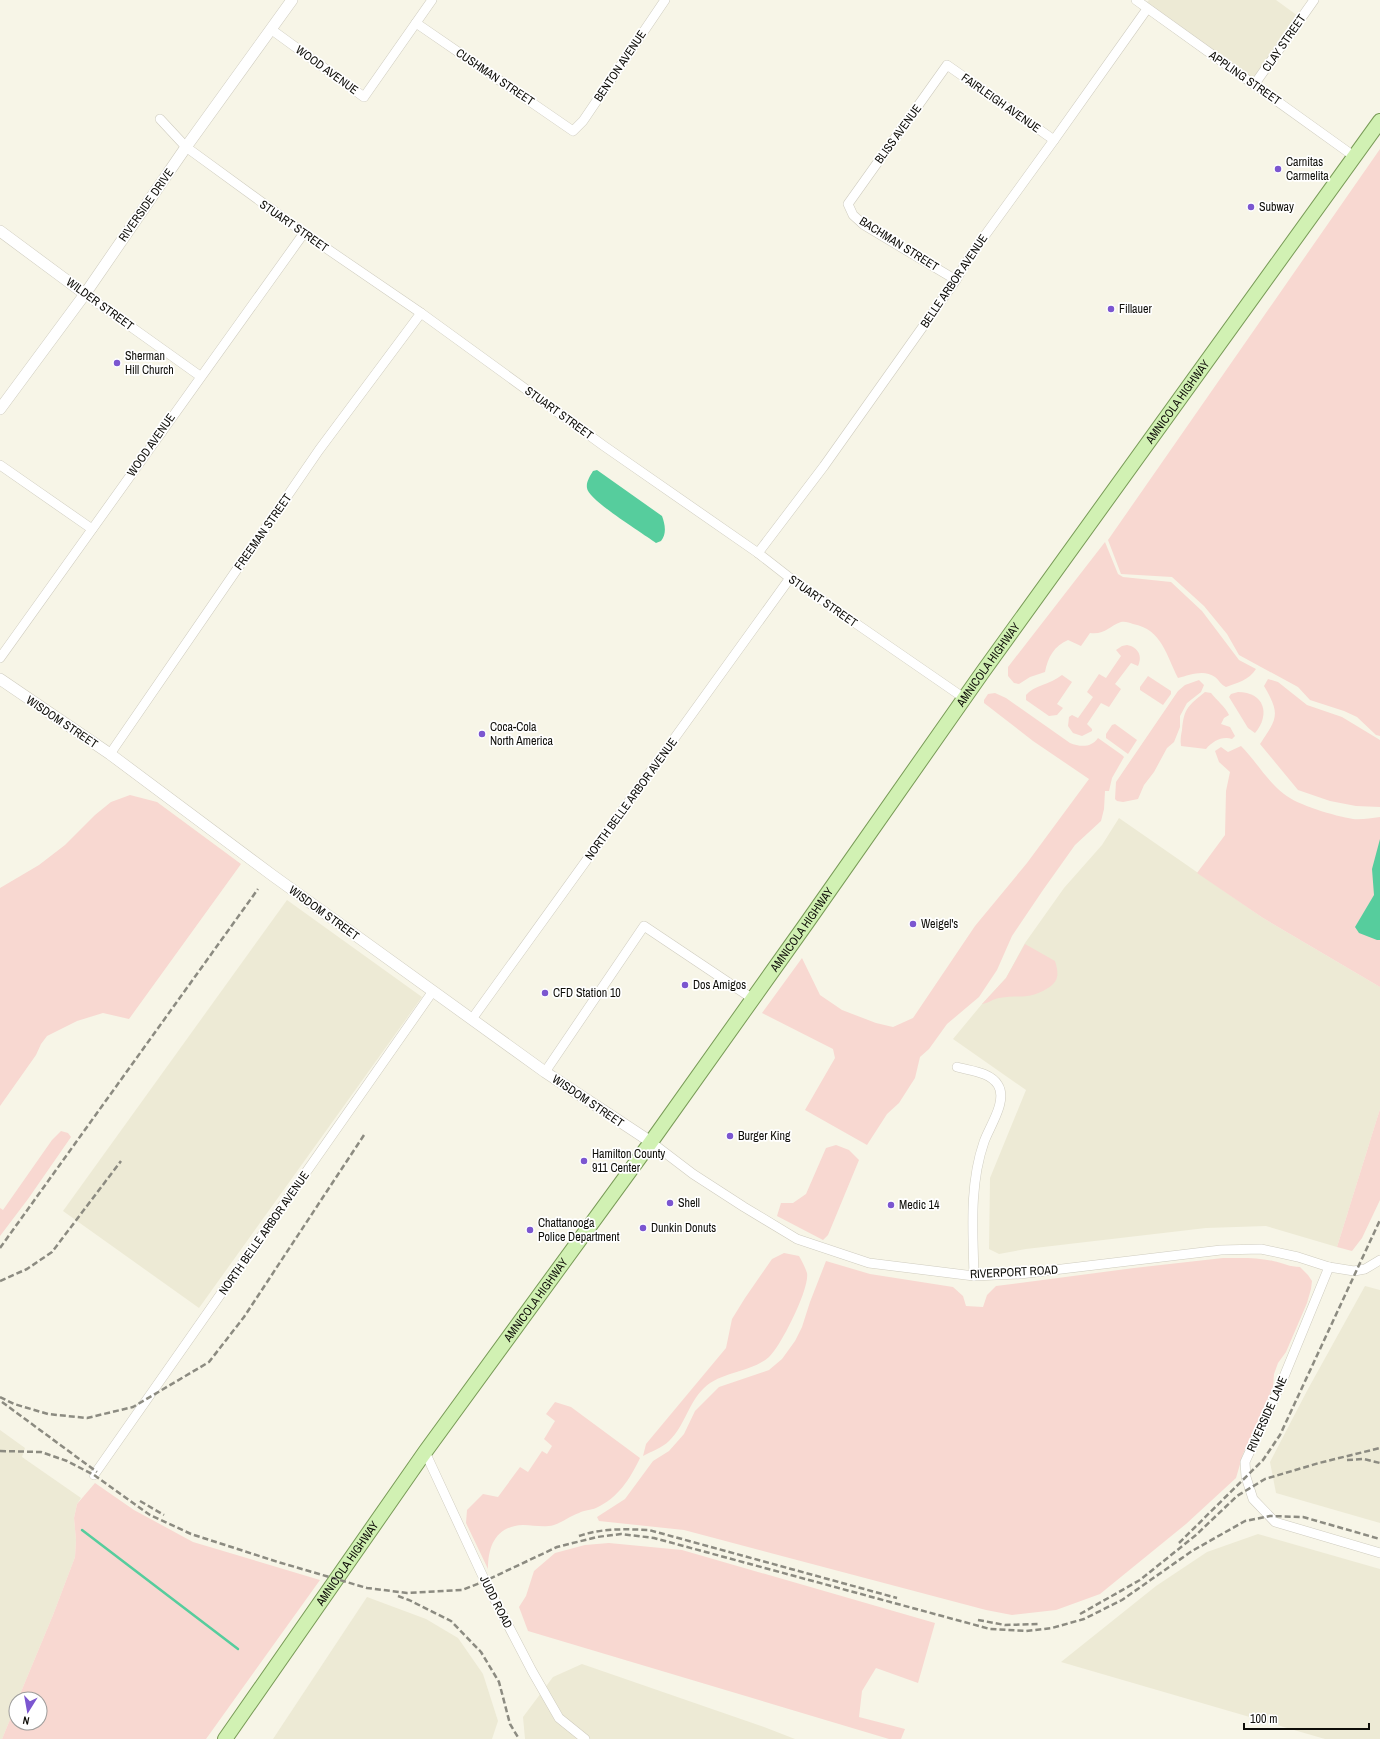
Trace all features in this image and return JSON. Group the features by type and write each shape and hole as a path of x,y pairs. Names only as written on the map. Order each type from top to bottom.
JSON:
{"main road":[{"name":"AMNICOLA HIGHWAY","path":"225,1739 425,1452 651,1142 964,698 1380,121"}],"street":[{"name":"RIVERSIDE DRIVE","path":"0,409 85,294 186,148 272,30 292,0"},
{"name":"WOOD AVENUE","path":"272,30 364,97 432,0"},
{"name":"BENTON AVENUE","path":"573,131 583,121 665,0"},
{"name":"APPLING STREET","path":"1136,0 1355,157"},
{"name":"CLAY STREET","path":"1254,85 1314,0"},
{"name":"BELLE ARBOR AVENUE","path":"758,553 824,466 956,280 970,256 1147,8"},
{"name":"CUSHMAN STREET","path":"416,23 573,131"},
{"name":"FAIRLEIGH AVENUE","path":"947,65 1054,140"},
{"name":"BLISS AVENUE","path":"848,204 947,65"},
{"name":"STUART STREET","path":"160,119 186,148 304,233 421,313 604,446 758,553 790,578 964,698"},
{"name":"BACHMAN STREET","path":"848,204 853,215 864,225 956,280"},
{"name":"WILDER STREET","path":"0,231 200,376"},
{"name":"WOOD AVENUE","path":"0,658 200,376 304,233"},
{"name":"FREEMAN STREET","path":"110,754 319,450 421,313"},
{"path":"0,465 92,529"},
{"name":"NORTH BELLE ARBOR AVENUE","path":"472,1019 790,578"},
{"name":"WISDOM STREET","path":"0,679 110,754 272,875 545,1072 651,1142"},
{"path":"545,1072 644,926 753,999"},
{"name":"NORTH BELLE ARBOR AVENUE","path":"94,1475 433,991"},
{"path":"957,1067 987,1075 999,1086 1001,1103 983,1143 973,1189 974,1276"},
{"name":"RIVERPORT ROAD","path":"651,1142 721,1192 797,1239 869,1264 974,1276 1020,1274 1216,1250 1262,1249 1298,1257 1329,1267 1356,1271 1365,1270 1380,1260"},
{"name":"RIVERSIDE LANE","path":"1329,1267 1284,1376 1245,1462 1246,1477 1253,1499 1275,1522 1380,1553"},
{"name":"JUDD ROAD","path":"425,1452 486,1581 558,1718 585,1739"}],"shaded area":[{"path":"1149,0 1276,0 1298,16 1253,78 1147,2"},
{"path":"1380,149 1380,736 1376,735 1357,717 1344,711 1310,700 1298,687 1239,655 1227,634 1204,606 1172,577 1121,574 1108,540"},
{"path":"597,470 662,516 665,529 661,541 656,543 617,517 590,493 587,488 588,481 593,471"},
{"path":"1105,542 1118,574 1123,577 1171,582 1202,611 1239,660 1256,669 1253,673 1242,681 1226,687 1215,677 1206,673 1197,673 1178,678 1167,653 1157,638 1143,627 1123,622 1099,633 1090,633 1081,646 1068,640 1063,642 1052,653 1045,672 1030,677 1019,684 1014,683 1008,676 1008,667"},
{"path":"1127,645 1137,650 1140,655 1138,666 1131,663 1115,684 1121,689 1109,707 1101,703 1087,724 1092,731 1082,736 1073,733 1068,726 1069,717 1072,715 1078,718 1093,697 1087,692 1099,674 1106,678 1121,656 1116,650"},
{"path":"1062,675 1072,682 1057,704 1063,708 1057,715 1049,716 1026,700 1026,695 1029,692 1053,681"},
{"path":"1148,676 1171,691 1171,694 1163,705 1140,690 1140,687"},
{"path":"1268,679 1278,682 1307,705 1342,717 1380,740 1380,807 1356,806 1330,801 1298,790 1260,744 1270,728 1275,716 1273,704 1264,686"},
{"path":"1199,680 1204,685 1201,692 1187,703 1180,716 1180,727 1174,742 1167,748 1154,772 1144,785 1138,799 1123,802 1117,801 1115,799 1116,782 1178,691 1185,685"},
{"path":"1205,692 1211,693 1225,709 1229,715 1224,718 1221,724 1230,727 1235,736 1232,739 1225,738 1218,740 1206,749 1181,746 1181,736 1186,712 1191,704"},
{"path":"1238,692 1247,693 1254,696 1262,705 1264,712 1263,719 1255,733 1248,728 1229,697 1231,694"},
{"path":"995,693 1006,698 1070,743 1085,746 1092,744 1098,738 1124,757 1112,778 1109,791 1105,791 1104,809 1101,821 1075,845 1043,890 1012,936 997,970 979,997 947,1024 929,1049 920,1057 915,1078 899,1103 887,1114 867,1145 805,1110 835,1058 833,1049 762,1013 802,958 820,995 842,1010 876,1023 893,1027 913,1018 975,926 1027,863 1089,779 1033,741 984,703 984,700 988,694"},
{"path":"1115,724 1137,740 1128,754 1106,738 1106,734 1112,725"},
{"path":"1241,746 1278,789 1290,798 1327,813 1353,819 1380,817 1380,987 1263,918 1197,873 1225,835 1226,791 1230,772 1219,762 1215,751 1221,747 1228,752"},
{"path":"130,795 157,802 241,864 129,1019 103,1013 77,1021 47,1036 36,1055 0,1106 0,888 39,865 65,845 95,815 111,802"},
{"path":"1119,818 1263,918 1380,987 1380,1109 1337,1247 1266,1226 1206,1228 1026,1249 999,1254 989,1249 990,1178 1026,1090 953,1039 1006,978 1025,943 1064,888 1102,845"},
{"path":"1380,839 1380,940 1377,940 1359,933 1355,927 1374,895 1372,869"},
{"path":"287,900 422,997 199,1308 63,1211"},
{"path":"1025,944 1055,961 1057,977 1054,983 1041,992 1029,996 999,998 982,1004 1006,978"},
{"path":"1380,1109 1380,1200 1362,1238 1352,1251 1337,1247"},
{"path":"61,1131 68,1133 71,1137 0,1236 0,1208 3,1210 52,1140"},
{"path":"836,1145 849,1150 859,1160 828,1235 823,1240 777,1216 781,1203 793,1203 806,1194 826,1148"},
{"path":"784,1253 799,1256 807,1273 807,1280 794,1316 774,1351 769,1357 754,1366 711,1382 694,1400 679,1428 669,1441 663,1446 643,1456 646,1444 726,1348 732,1319 772,1259"},
{"path":"1223,1258 1261,1259 1300,1267 1312,1281 1307,1303 1286,1352 1278,1363 1274,1374 1273,1387 1243,1454 1236,1478 1186,1524 1100,1594 1056,1610 1012,1615 986,1610 684,1530 599,1521 597,1517 625,1499 653,1461 669,1451 684,1434 695,1411 719,1387 769,1370 782,1359 795,1341 802,1327 826,1261 870,1274 953,1287 963,1296 966,1306 983,1307 987,1295 996,1286"},
{"path":"1365,1286 1380,1290 1380,1523 1276,1493 1270,1462 1308,1389"},
{"path":"555,1402 571,1407 640,1458 622,1487 604,1504 581,1512 554,1525 514,1526 500,1533 492,1545 488,1561 488,1569 466,1523 467,1510 483,1494 498,1497 520,1467 528,1472 542,1451 547,1454 552,1446 544,1439 555,1421 546,1414"},
{"path":"0,1430 25,1448 22,1457 81,1498 77,1504 74,1518 76,1540 75,1557 21,1691 8,1691 8,1724 2,1739 0,1739"},
{"path":"95,1483 134,1510 193,1542 320,1580 206,1739 2,1739 8,1724 8,1731 48,1731 48,1691 21,1691 75,1557 76,1540 74,1518 77,1504"},
{"path":"1258,1534 1380,1569 1380,1739 1325,1739 1061,1662 1156,1586 1207,1552"},
{"path":"609,1543 682,1550 935,1623 918,1683 876,1668 862,1691 859,1717 905,1729 901,1739 889,1739 528,1631 519,1607 526,1596 534,1571 555,1553 585,1545"},
{"path":"367,1597 426,1619 458,1638 483,1674 498,1721 492,1739 273,1739"},
{"path":"582,1664 795,1739 525,1739 523,1717 553,1677"}],"waterway":[{"path":"82,1530 238,1649"}],"railway":[{"path":"0,1248 258,889"},
{"path":"0,1397 14,1404 48,1414 87,1418 133,1407 209,1362 244,1317 364,1135"},
{"path":"0,1281 27,1269 52,1252 121,1161"},
{"path":"1179,1543 1263,1460 1280,1435 1380,1220"},
{"path":"2,1402 97,1472"},
{"path":"1080,1614 1140,1580 1196,1535 1237,1496 1265,1479 1319,1463 1380,1448"},
{"path":"0,1451 41,1452 67,1461 94,1475 150,1515 191,1534 278,1562 367,1588 407,1593 462,1590 485,1581 557,1547 597,1537 621,1534 654,1538 990,1629 1026,1631 1052,1628 1084,1619 1122,1600 1192,1551 1245,1521 1270,1516 1303,1517 1380,1539"},
{"path":"1347,1460 1364,1459 1380,1463"},
{"path":"140,1501 164,1515"},
{"path":"579,1536 605,1530 649,1530 897,1598"},
{"path":"398,1596 451,1621 481,1652 499,1682 510,1724 519,1739"},
{"path":"978,1620 1005,1625 1040,1624"}],"place":[{"name":"Carnitas Carmelita","path":"1278,169"},
{"name":"Subway","path":"1251,207"},
{"name":"Fillauer","path":"1111,309"},
{"name":"Sherman Hill Church","path":"117,363"},
{"name":"Coca-Cola North America","path":"482,734"},
{"name":"Weigel's","path":"913,924"},
{"name":"Dos Amigos","path":"685,985"},
{"name":"CFD Station 10","path":"545,993"},
{"name":"Burger King","path":"730,1136"},
{"name":"Hamilton County 911 Center","path":"584,1161"},
{"name":"Shell","path":"670,1203"},
{"name":"Medic 14","path":"891,1205"},
{"name":"Dunkin Donuts","path":"643,1228"},
{"name":"Chattanooga Police Department","path":"530,1230"}]}
